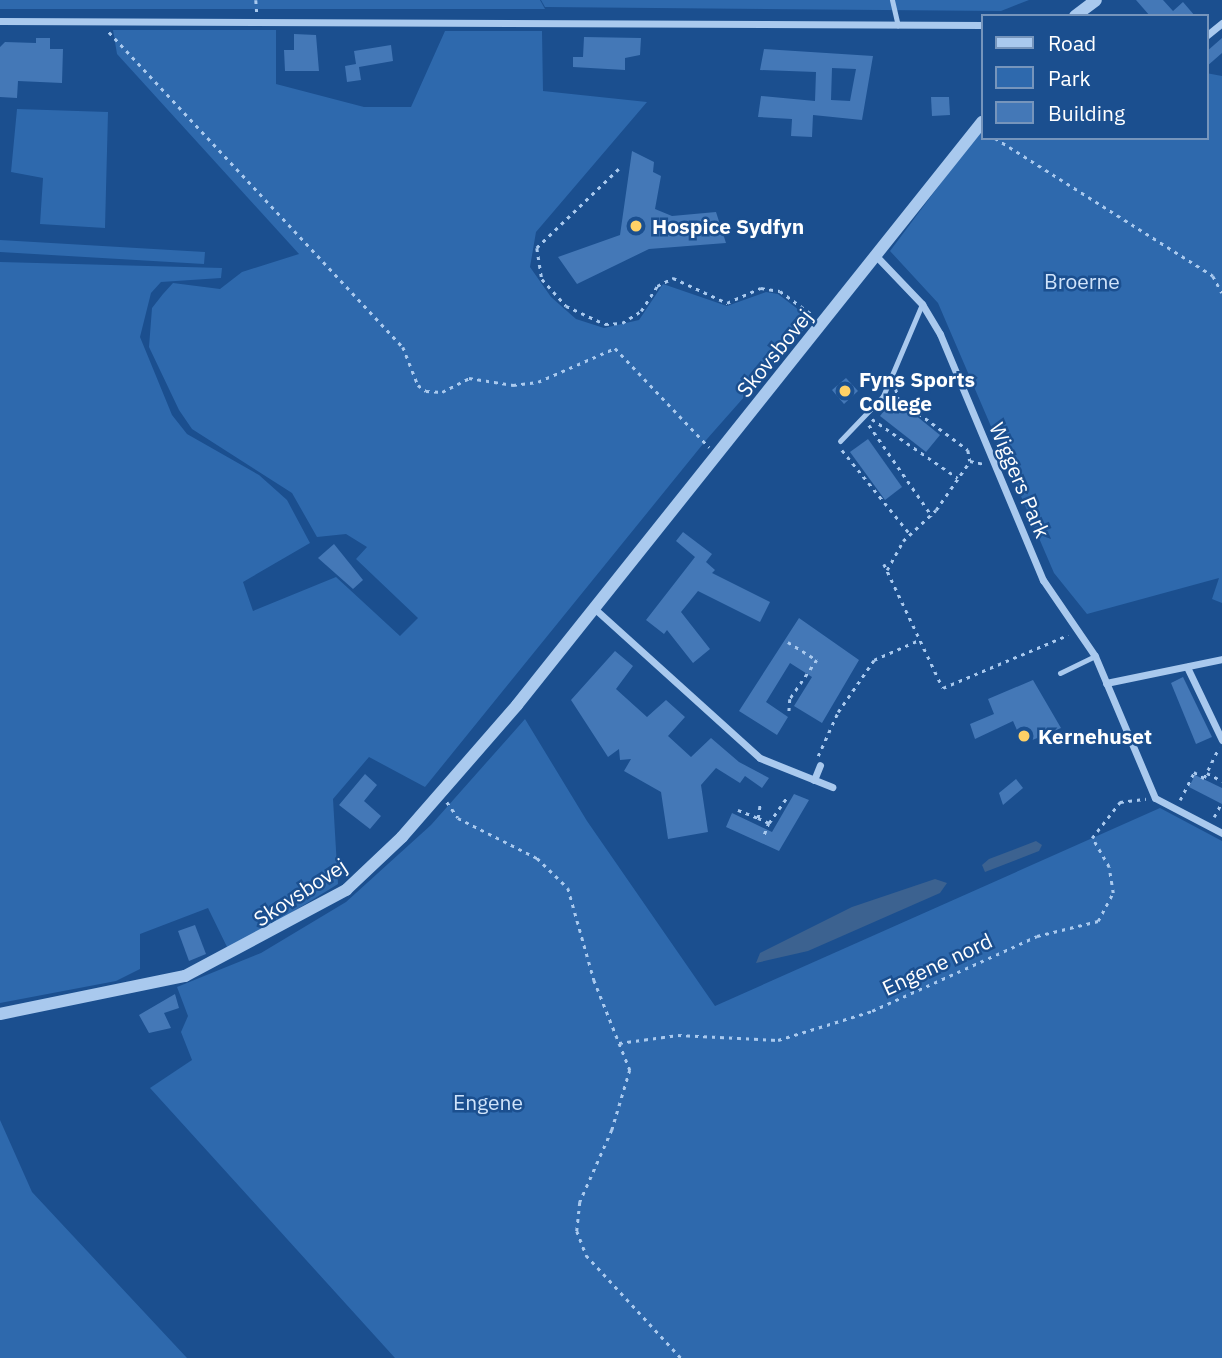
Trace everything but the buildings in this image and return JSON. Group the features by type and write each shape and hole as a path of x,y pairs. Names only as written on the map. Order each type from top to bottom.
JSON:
{"street":[{"path":"1078,14 1096,0"},
{"path":"0,21 981,25"},
{"path":"1208,34 1222,23"},
{"name":"Skovsbovej","path":"0,1014 185,976 225,959 346,890 442,794 878,258 981,123"},
{"name":"Wiggers Park","path":"878,258 922,304 1043,580 1095,656 1155,798"},
{"path":"595,609 760,758 832,787"},
{"path":"1106,683 1222,659"},
{"path":"1187,667 1222,740"},
{"path":"814,780 820,765"},
{"path":"1155,798 1222,833"}],"lane":[{"path":"892,0 898,25"},
{"path":"839,441 866,417 890,385 922,304"},
{"path":"1060,673 1095,656"}],"path":[{"path":"256,0 257,13"},
{"path":"104,21 112,38 403,347 418,385 426,391 442,392 469,378 513,385 538,382 615,348 716,454"},
{"path":"998,140 1213,276 1222,293"},
{"path":"619,169 537,248 542,279 566,306 605,324 622,323 641,311 657,286 673,278 727,303 761,288 780,292 823,324"},
{"path":"887,570 910,534 932,516 970,461 968,450 898,398 890,385"},
{"path":"866,417 958,478"},
{"path":"866,417 932,516"},
{"path":"839,441 910,534"},
{"path":"970,461 985,463"},
{"path":"884,564 943,688 1079,630"},
{"path":"820,765 816,759 838,712 874,660 920,639"},
{"path":"788,642 817,660 790,699 789,713"},
{"path":"1175,809 1194,772 1205,778 1222,740"},
{"path":"1207,773 1222,781"},
{"path":"442,794 458,818 537,858 568,888 630,1070 612,1130 580,1202 577,1231 586,1255 681,1358"},
{"path":"764,836 769,823 787,797"},
{"name":"Engene nord","path":"619,1043 678,1035 778,1040 872,1011 1037,936 1098,921 1113,893 1109,867 1092,838 1120,802 1155,798"},
{"path":"1209,826 1222,802"},
{"path":"758,818 760,803"},
{"path":"738,810 769,823"}],"green space":[{"path":"0,0 540,0 545,9 0,9"},
{"path":"541,0 1029,0 1001,11 545,7"},
{"path":"113,30 276,30 276,84 364,107 411,107 445,31 542,31 543,91 647,102 536,232 530,267 551,297 576,319 604,328 639,320 663,284 727,306 766,292 778,294 812,320 707,439 425,787 369,757 333,799 338,884 229,951 208,908 140,934 140,969 116,981 0,1003 0,262 222,268 221,278 161,282 151,293 140,337 172,415 187,434 259,475 287,500 310,543 243,582 253,611 336,577 400,636 418,618 356,559 367,547 346,534 317,537 292,493 192,429 179,410 149,347 152,308 173,283 220,289 242,272 299,254 117,54"},
{"name":"Broerne","path":"1208,73 1222,76 1222,603 1212,599 1219,578 1087,614 1054,573 938,303 890,251 981,129 981,140 1208,140"},
{"path":"17,109 108,112 105,228 40,224 43,178 11,172"},
{"path":"0,240 205,252 204,264 0,252"},
{"name":"Engene","path":"525,719 587,821 715,1006 1160,808 1222,841 1222,1358 395,1358 150,1088 192,1060 181,1032 188,1016 177,987 261,953 346,902 431,825"},
{"path":"0,1120 32,1192 187,1358 0,1358"}],"shaded area":[{"path":"1036,841 1042,845 1039,851 985,872 982,865 989,859"},
{"path":"935,879 947,883 940,893 808,951 756,963 760,953 852,907"}],"place":[{"name":"Hospice Sydfyn","path":"636,226"},
{"name":"Fyns Sports College","path":"845,391"},
{"name":"Kernehuset","path":"1024,736"}]}
